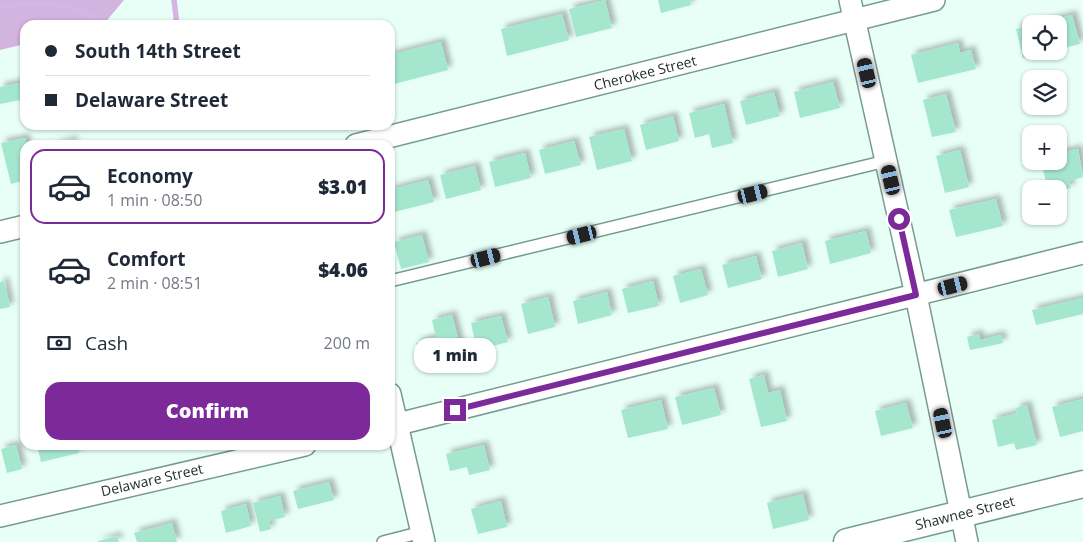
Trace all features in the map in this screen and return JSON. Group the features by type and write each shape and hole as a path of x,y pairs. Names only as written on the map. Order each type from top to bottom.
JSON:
{"street":[{"name":"Cherokee Street","path":"374,140 853,10 934,0"},
{"path":"853,10 916,295 967,542"},
{"path":"0,232 20,227"},
{"path":"395,425 1083,253"},
{"path":"395,432 423,537"},
{"name":"Delaware Street","path":"0,516 260,450"},
{"name":"Shawnee Street","path":"847,542 1083,484"}],"lane":[{"path":"395,280 886,161"},
{"path":"383,542 423,537"}],"shaded area":[{"path":"0,0 124,0 107,20 20,20 20,45 0,50"}],"building":[{"path":"605,0 612,28 576,37 569,9"},
{"path":"658,0 690,0 691,5 661,13"},
{"path":"562,14 569,40 507,56 501,29"},
{"path":"1072,15 1080,44 1067,47 1067,16"},
{"path":"1022,27 1022,54 1016,29"},
{"path":"441,42 448,70 395,84 395,54"},
{"path":"958,43 960,53 971,50 976,69 918,83 911,55"},
{"path":"833,82 840,108 800,118 794,92"},
{"path":"20,83 20,100 0,104 0,87"},
{"path":"774,92 780,116 746,125 740,101"},
{"path":"946,94 956,132 932,137 923,100"},
{"path":"724,104 733,143 712,148 709,134 695,138 689,113"},
{"path":"673,116 679,141 646,150 640,125"},
{"path":"624,129 632,161 597,170 589,137"},
{"path":"25,138 26,140 20,140 20,181 11,184 1,143"},
{"path":"574,141 581,165 545,174 539,150"},
{"path":"1078,149 1083,177 1069,181 1071,188 1067,189 1067,180 1046,180 1043,170 1067,170 1067,151"},
{"path":"960,150 969,187 945,193 936,156"},
{"path":"525,153 531,178 495,187 489,162"},
{"path":"475,166 481,190 446,199 440,175"},
{"path":"428,180 434,202 395,212 395,189"},
{"path":"996,199 1003,226 956,237 949,210"},
{"path":"866,231 871,253 830,264 825,241"},
{"path":"422,235 429,262 401,269 395,242"},
{"path":"802,243 808,269 778,277 772,251"},
{"path":"756,256 762,279 728,288 722,265"},
{"path":"701,269 708,295 680,303 673,276"},
{"path":"4,281 10,307 0,309 0,282"},
{"path":"653,281 659,306 628,313 622,289"},
{"path":"607,292 612,315 578,324 573,301"},
{"path":"548,297 555,327 528,334 521,304"},
{"path":"1083,298 1083,314 1036,325 1032,310"},
{"path":"452,315 462,353 421,363 416,343 436,337 432,320"},
{"path":"501,316 508,342 477,350 471,323"},
{"path":"979,334 980,340 1001,335 1003,343 970,350 967,337"},
{"path":"764,375 768,393 780,390 787,421 761,427 749,379"},
{"path":"714,388 721,415 682,425 675,397"},
{"path":"1083,399 1083,431 1060,437 1052,407"},
{"path":"661,400 668,429 628,438 621,410"},
{"path":"906,403 913,428 881,436 875,411"},
{"path":"1027,405 1037,445 1016,450 1014,443 998,447 992,420 1017,413 1016,408"},
{"path":"16,445 22,469 7,473 1,449"},
{"path":"484,445 490,470 469,475 467,467 450,471 446,454"},
{"path":"38,450 78,450 79,453 41,462"},
{"path":"329,482 334,500 298,509 293,491"},
{"path":"803,494 809,520 773,529 767,503"},
{"path":"280,496 285,517 269,521 271,529 260,532 253,503"},
{"path":"501,501 507,527 478,534 471,509"},
{"path":"246,504 251,526 226,533 221,511"},
{"path":"172,523 177,542 137,542 134,533"},
{"path":"117,536 119,542 98,542 98,541"}],"waterway":[{"path":"174,0 176,20"},
{"path":"0,7 31,3 56,4 81,11 99,20"}],"route":[{"path":"455,410 916,295 899,219"}]}
